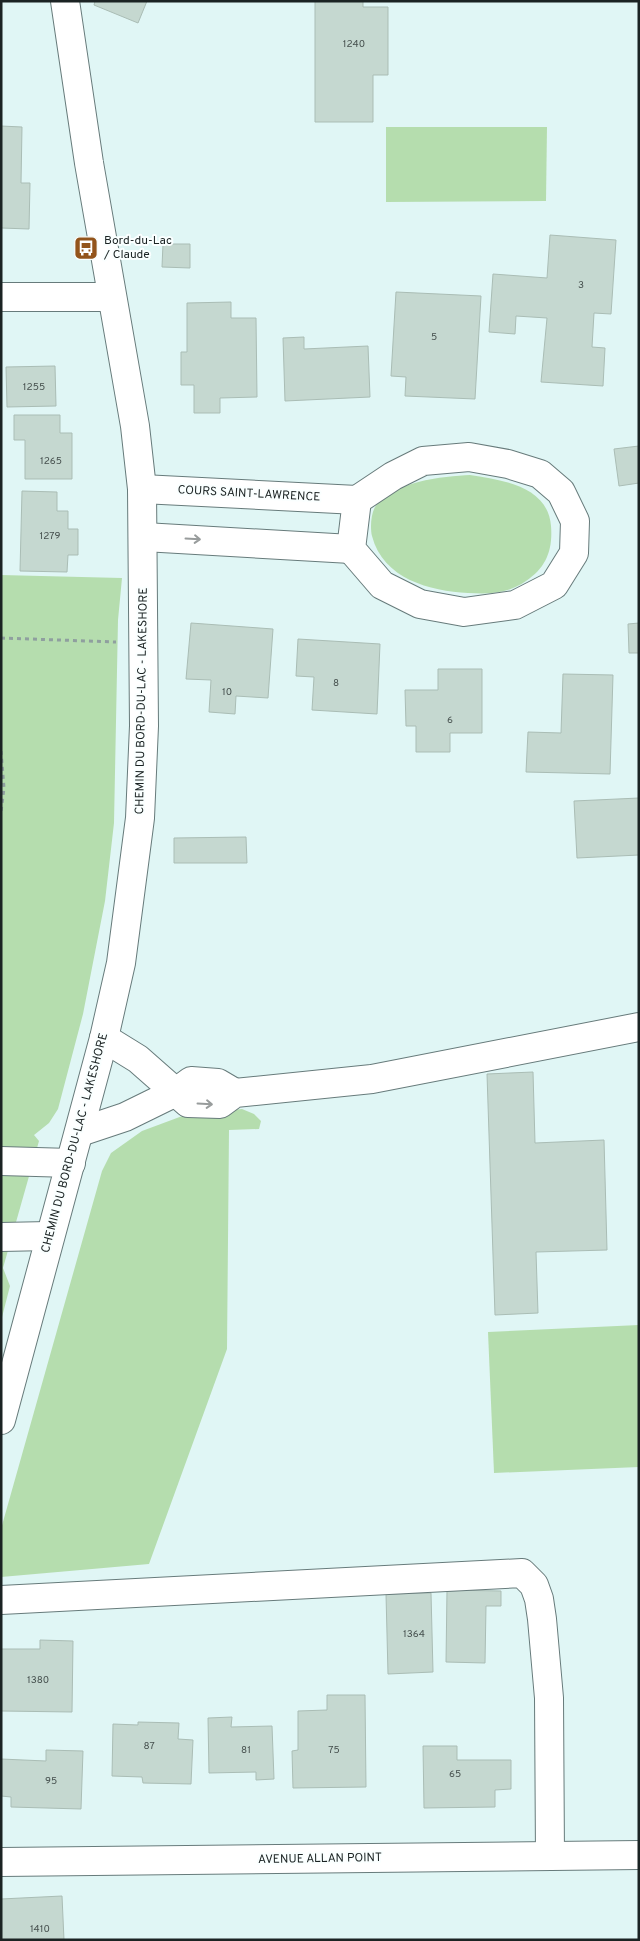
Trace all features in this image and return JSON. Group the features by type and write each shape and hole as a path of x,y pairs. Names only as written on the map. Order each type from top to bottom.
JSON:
{"street":[{"name":"CHEMIN DU BORD-DU-LAC - LAKESHORE","path":"1,1420 49,1236 80,1132 104,1038 121,963 140,818 144,726 144,536 142,489 135,426 111,297 65,1"},
{"path":"1,297 111,297"},
{"path":"144,536 351,549 382,585 420,604 464,612 515,605 554,585 574,553 576,521 561,492 540,474 508,464 469,457 423,462 393,476 356,500 351,549"},
{"name":"COURS SAINT-LAWRENCE","path":"142,489 356,500"},
{"path":"80,1132 125,1117 176,1092 191,1081 218,1083 235,1093 372,1080 639,1027"},
{"path":"104,1038 138,1059 176,1092"},
{"path":"1,1161 71,1163"},
{"path":"1,1237 49,1236"},
{"path":"1,1600 522,1573 534,1585 540,1599 542,1619 549,1698 550,1856"},
{"name":"AVENUE ALLAN POINT","path":"1,1862 639,1855"}],"path":[{"path":"1,638 118,643"},
{"path":"1,751 4,788 1,812"}],"green space":[{"path":"386,127 547,127 546,201 386,202"},
{"path":"470,475 496,479 521,487 542,502 548,513 551,526 551,543 547,558 539,570 526,581 505,591 468,593 439,589 410,580 386,563 378,551 371,529 375,507 382,498 405,486 418,482"},
{"path":"1,575 122,578 118,620 114,823 105,901 83,1014 58,1109 49,1123 34,1135 39,1141 3,1268 10,1286 1,1321"},
{"path":"242,1109 254,1114 261,1121 259,1129 229,1130 227,1349 149,1564 1,1577 1,1529 102,1171 111,1153 142,1131 185,1115"},
{"path":"639,1325 639,1467 494,1473 488,1332"}],"building":[{"path":"95,1 147,1 138,23 94,5"},
{"path":"315,1 363,1 363,7 388,7 388,75 373,75 373,122 315,122"},
{"path":"1,126 22,127 21,183 30,183 29,229 1,228"},
{"path":"550,235 616,240 611,314 594,313 592,347 605,348 603,386 541,382 547,318 516,316 515,334 489,332 493,274 547,278"},
{"path":"163,244 190,244 190,268 162,267"},
{"path":"396,292 481,296 475,399 405,396 406,377 391,376"},
{"path":"231,302 231,318 256,318 257,397 220,398 220,413 194,413 194,385 181,385 181,352 187,352 187,303"},
{"path":"304,337 304,349 368,346 370,397 285,401 283,338"},
{"path":"55,366 56,406 7,407 6,367"},
{"path":"14,415 60,415 60,433 72,433 72,479 25,479 25,440 14,440"},
{"path":"639,446 639,483 619,486 614,449"},
{"path":"22,491 57,492 57,511 68,511 68,529 78,529 78,555 68,555 67,572 20,571"},
{"path":"191,623 273,629 268,698 236,696 235,714 209,712 211,680 186,679"},
{"path":"639,623 639,653 629,653 628,624"},
{"path":"298,639 380,644 377,714 312,710 314,677 296,676"},
{"path":"438,669 482,669 482,733 450,733 450,752 416,752 416,726 406,726 405,690 438,690"},
{"path":"563,674 613,675 610,774 526,772 528,732 561,733"},
{"path":"639,798 639,855 577,858 574,801"},
{"path":"246,837 247,863 174,863 174,838"},
{"path":"533,1072 535,1143 604,1140 607,1250 536,1252 538,1313 495,1315 487,1074"},
{"path":"447,1590 501,1591 501,1606 486,1606 485,1663 446,1662"},
{"path":"431,1593 433,1672 388,1674 386,1594"},
{"path":"40,1640 73,1641 72,1712 1,1711 1,1649 40,1649"},
{"path":"327,1695 365,1695 366,1787 293,1788 292,1751 298,1750 298,1711 327,1710"},
{"path":"232,1717 231,1727 272,1726 274,1779 256,1780 256,1772 209,1773 208,1718"},
{"path":"138,1722 179,1723 178,1739 193,1740 191,1784 143,1783 142,1777 112,1776 113,1724 138,1725"},
{"path":"423,1746 457,1746 457,1760 511,1760 511,1789 495,1790 495,1807 424,1808"},
{"path":"46,1750 83,1751 81,1809 11,1807 11,1797 1,1796 1,1759 46,1761"},
{"path":"62,1896 64,1940 1,1940 1,1899"}],"place":[{"name":"Bord-du-Lac / Claude","path":"86,248"}]}
